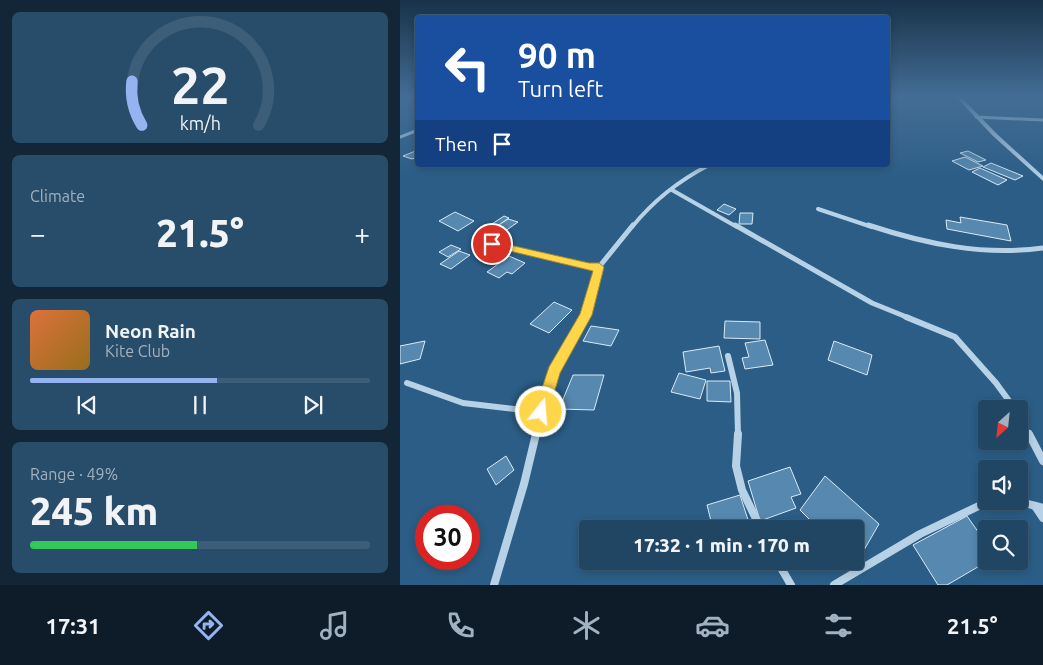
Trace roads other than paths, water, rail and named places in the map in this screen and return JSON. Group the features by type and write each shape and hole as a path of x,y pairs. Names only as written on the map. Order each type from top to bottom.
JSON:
{"street":[{"path":"985,125 1043,179"},
{"path":"400,137 415,131"},
{"path":"494,585 524,484 541,412 554,372 586,315 599,267 655,203 690,175 705,167"},
{"path":"672,190 872,303 955,337 996,383 1008,400"},
{"path":"818,209 891,232 966,250 1025,252 1043,248"},
{"path":"492,244 589,267 599,267"},
{"path":"728,356 737,393 740,428 736,466 742,490 757,520"},
{"path":"407,383 463,403 541,412"},
{"path":"1028,433 1043,461"},
{"path":"834,585 920,534 978,506"},
{"path":"1039,506 1043,518"},
{"path":"782,570 791,585"}]}
